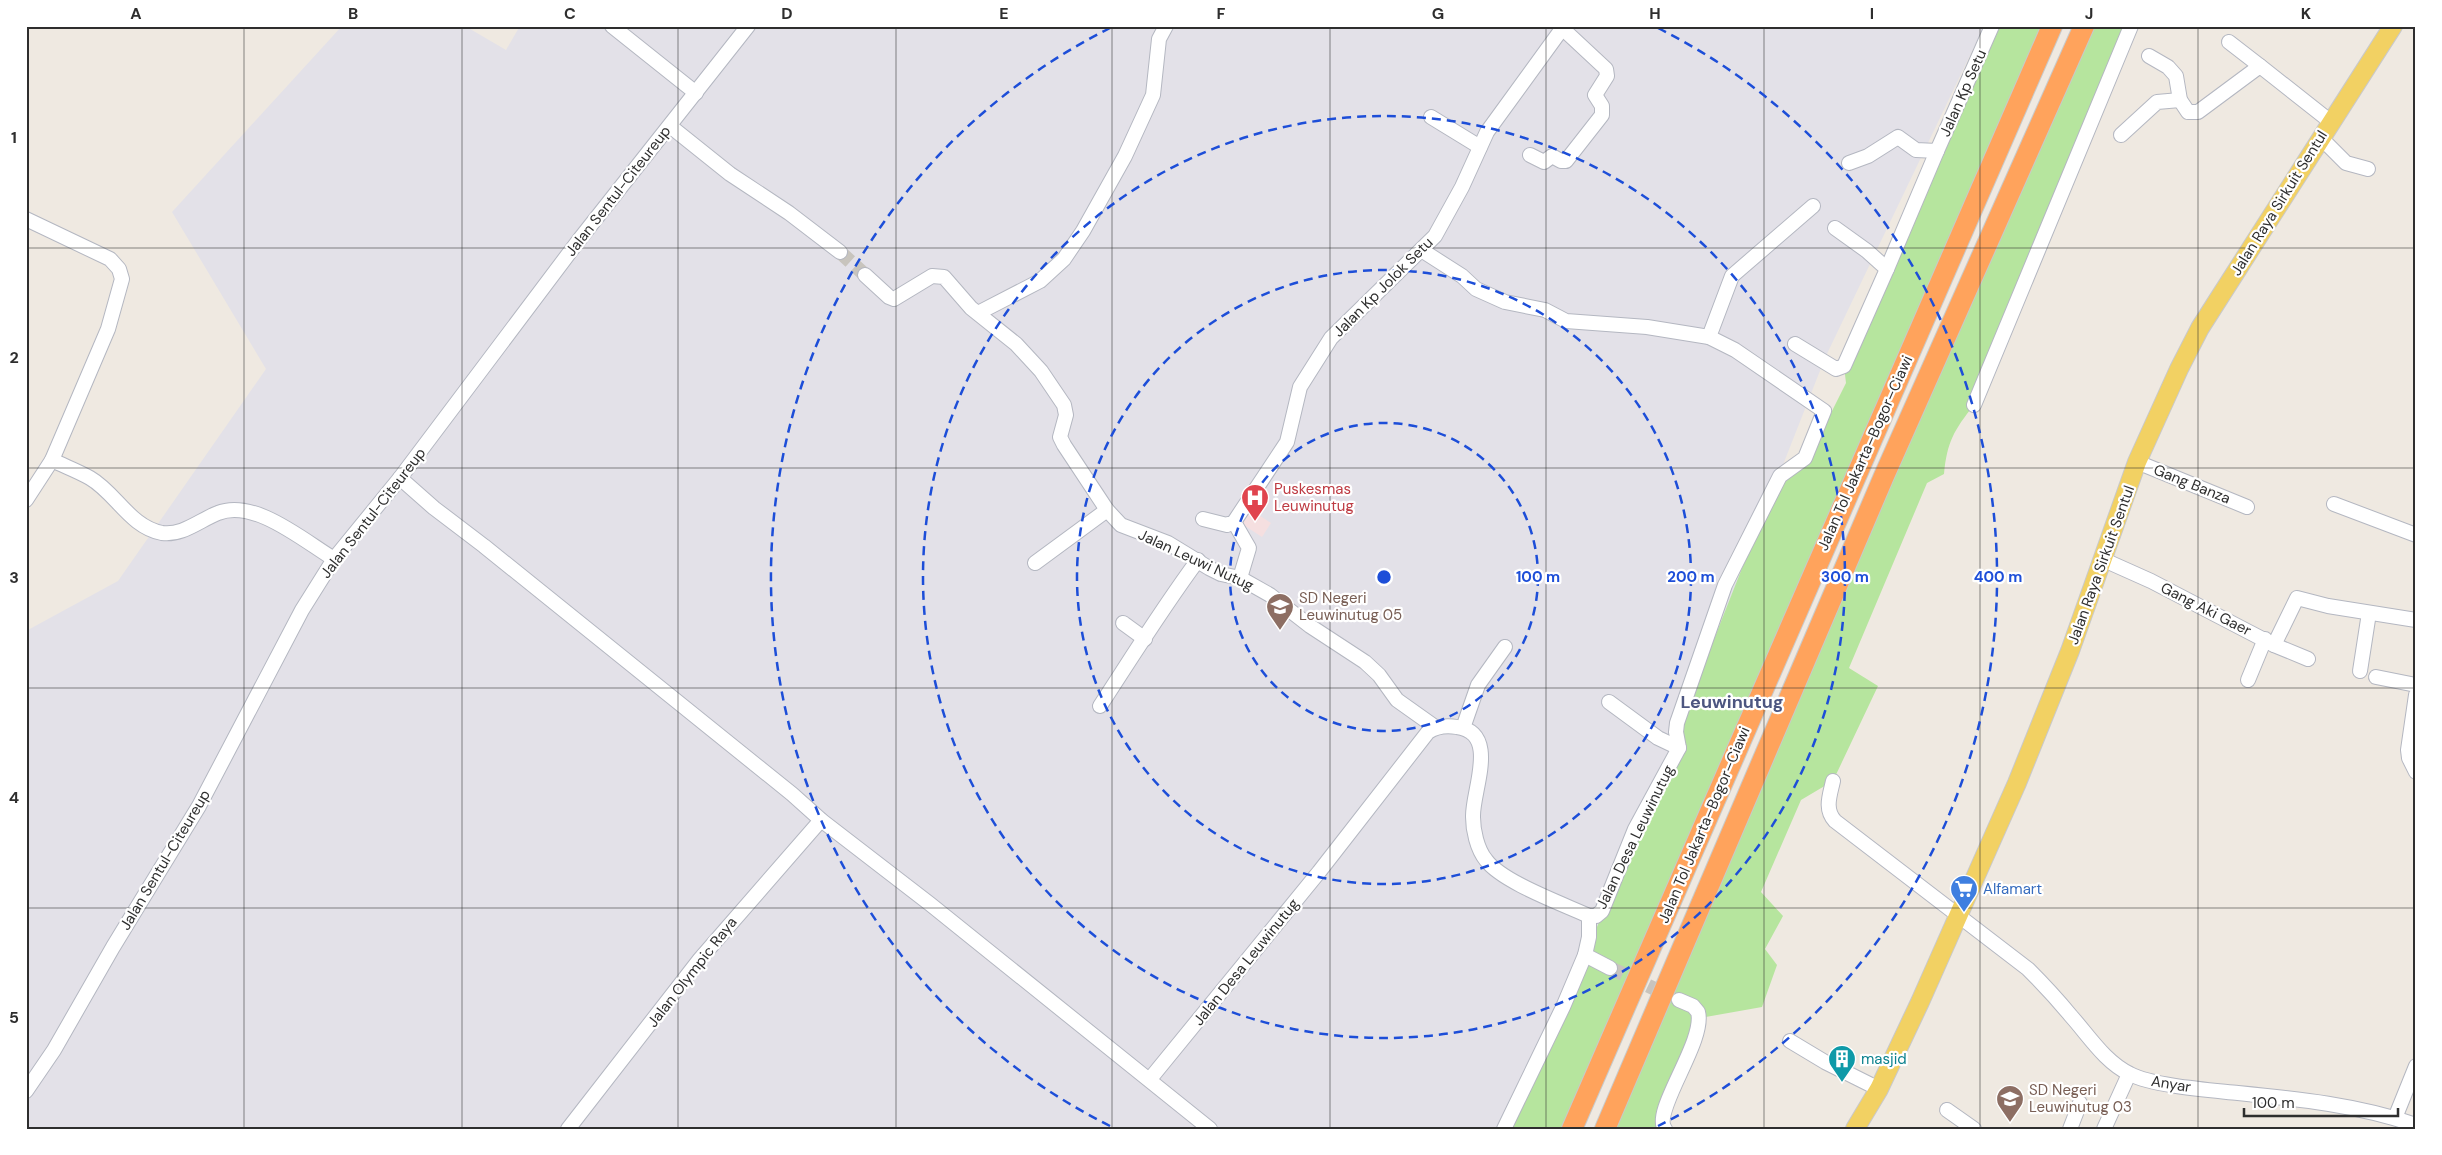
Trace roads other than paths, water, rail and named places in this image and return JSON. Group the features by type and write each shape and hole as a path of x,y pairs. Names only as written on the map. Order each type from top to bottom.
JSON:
{"highway":[{"name":"Jalan Tol Jakarta–Bogor–Ciawi","path":"1572,1129 2052,26"},
{"name":"Jalan Tol Jakarta–Bogor–Ciawi","path":"1605,1129 1884,476 2084,26"}],"main road":[{"name":"Jalan Raya Sirkuit Sentul","path":"1855,1129 1879,1089 2017,783 2104,560 2137,462 2179,370 2200,328 2393,26"}],"street":[{"path":"612,26 696,93"},
{"name":"Jalan Sentul-Citeureup","path":"26,1091 54,1050 113,947 199,806 302,610 334,560 400,478 579,240 748,26"},
{"path":"978,313 1040,281 1064,259 1078,238 1125,156 1153,95 1159,40 1166,26"},
{"name":"Jalan Kp Setu","path":"1849,163 1868,156 1898,137 1916,150 1937,151 1992,26"},
{"path":"1974,405 2131,26"},
{"path":"1530,155 1544,162 1552,156 1561,161 1566,161 1602,115 1602,106 1595,95 1607,76 1606,69 1563,27"},
{"name":"Jalan Kp Jolok Setu","path":"1231,524 1287,442 1300,387 1331,338 1423,251 1446,218 1487,132 1563,27"},
{"path":"2229,42 2331,122"},
{"path":"2149,56 2168,67 2176,76 2180,100 2188,112 2198,112 2260,66"},
{"path":"2121,135 2157,102 2180,100"},
{"path":"1431,117 1480,147"},
{"path":"670,126 730,174 789,213 840,252"},
{"path":"2321,138 2346,163 2368,169"},
{"path":"1795,344 1836,369 1844,366 1937,151"},
{"path":"1423,251 1462,276 1476,288 1505,302 1545,310 1566,321 1647,327 1709,336 1732,276 1813,206"},
{"path":"26,219 110,259 119,270 122,279 108,329 52,460 26,500"},
{"path":"1835,228 1867,251 1887,269"},
{"name":"Jalan Leuwi Nutug","path":"865,275 889,298 894,299 932,276 944,277 978,313 1016,344 1053,388 1064,405 1066,415 1060,437 1107,510 1121,525 1168,543 1221,574 1240,578 1270,595 1365,662 1379,675 1397,700 1435,727"},
{"name":"Jalan Desa Leuwinutug","path":"1463,728 1473,734 1480,749 1480,782 1472,816 1476,840 1486,861 1510,878 1589,916 1596,916 1602,910 1635,829 1679,748 1676,732 1677,723 1725,585 1780,476 1806,458 1824,411 1736,350 1709,336"},
{"path":"52,460 90,478 136,521 160,533 175,534 230,509 247,510 281,526 334,560"},
{"name":"Gang Banza","path":"2137,462 2247,507"},
{"path":"400,478 434,508 484,546 792,794 820,820 930,904 1210,1129"},
{"path":"2334,504 2416,535"},
{"path":"1036,563 1107,510"},
{"path":"1203,519 1231,524 1249,548 1240,578"},
{"path":"1100,706 1146,639 1167,601 1198,560"},
{"name":"Gang Aki Gaer","path":"2104,560 2151,581 2270,642 2308,659"},
{"path":"2248,680 2297,598 2319,605 2416,620"},
{"path":"2360,671 2369,613"},
{"path":"1123,623 1146,639"},
{"path":"1435,727 1463,728 1478,685 1505,647"},
{"path":"2376,677 2416,685"},
{"path":"2416,695 2408,750 2409,758 2416,772"},
{"path":"1609,702 1658,738 1679,748"},
{"name":"Jalan Desa Leuwinutug","path":"1150,1079 1319,872 1428,732 1435,727"},
{"name":"Anyar","path":"1834,781 1828,806 1831,816 1890,864 2028,969 2053,994 2100,1050 2129,1074 2142,1079 2206,1090 2332,1104 2395,1118 2416,1125"},
{"name":"Jalan Olympic Raya","path":"568,1129 700,958 820,820"},
{"path":"1504,1129 1563,1007 1585,955 1589,937 1589,916"},
{"path":"1585,955 1610,968"},
{"path":"1665,1129 1662,1112 1670,1098 1699,1027 1698,1012 1693,1006 1679,1000"},
{"path":"1790,1040 1825,1062 1879,1089"},
{"path":"2395,1118 2416,1066"},
{"path":"2104,1129 2129,1074"},
{"path":"2070,1129 2080,1103"},
{"path":"1947,1110 1974,1129"}],"tunnel":[{"path":"840,252 865,275"},
{"path":"1610,968 1670,996"}],"place":[{"name":"Puskesmas Leuwinutug","path":"1255,522"},
{"name":"SD Negeri Leuwinutug 05","path":"1280,631"},
{"name":"Alfamart","path":"1964,913"},
{"name":"masjid","path":"1842,1083"},
{"name":"SD Negeri Leuwinutug 03","path":"2010,1123"}],"district":[{"name":"Leuwinutug","path":"1732,702"}]}
